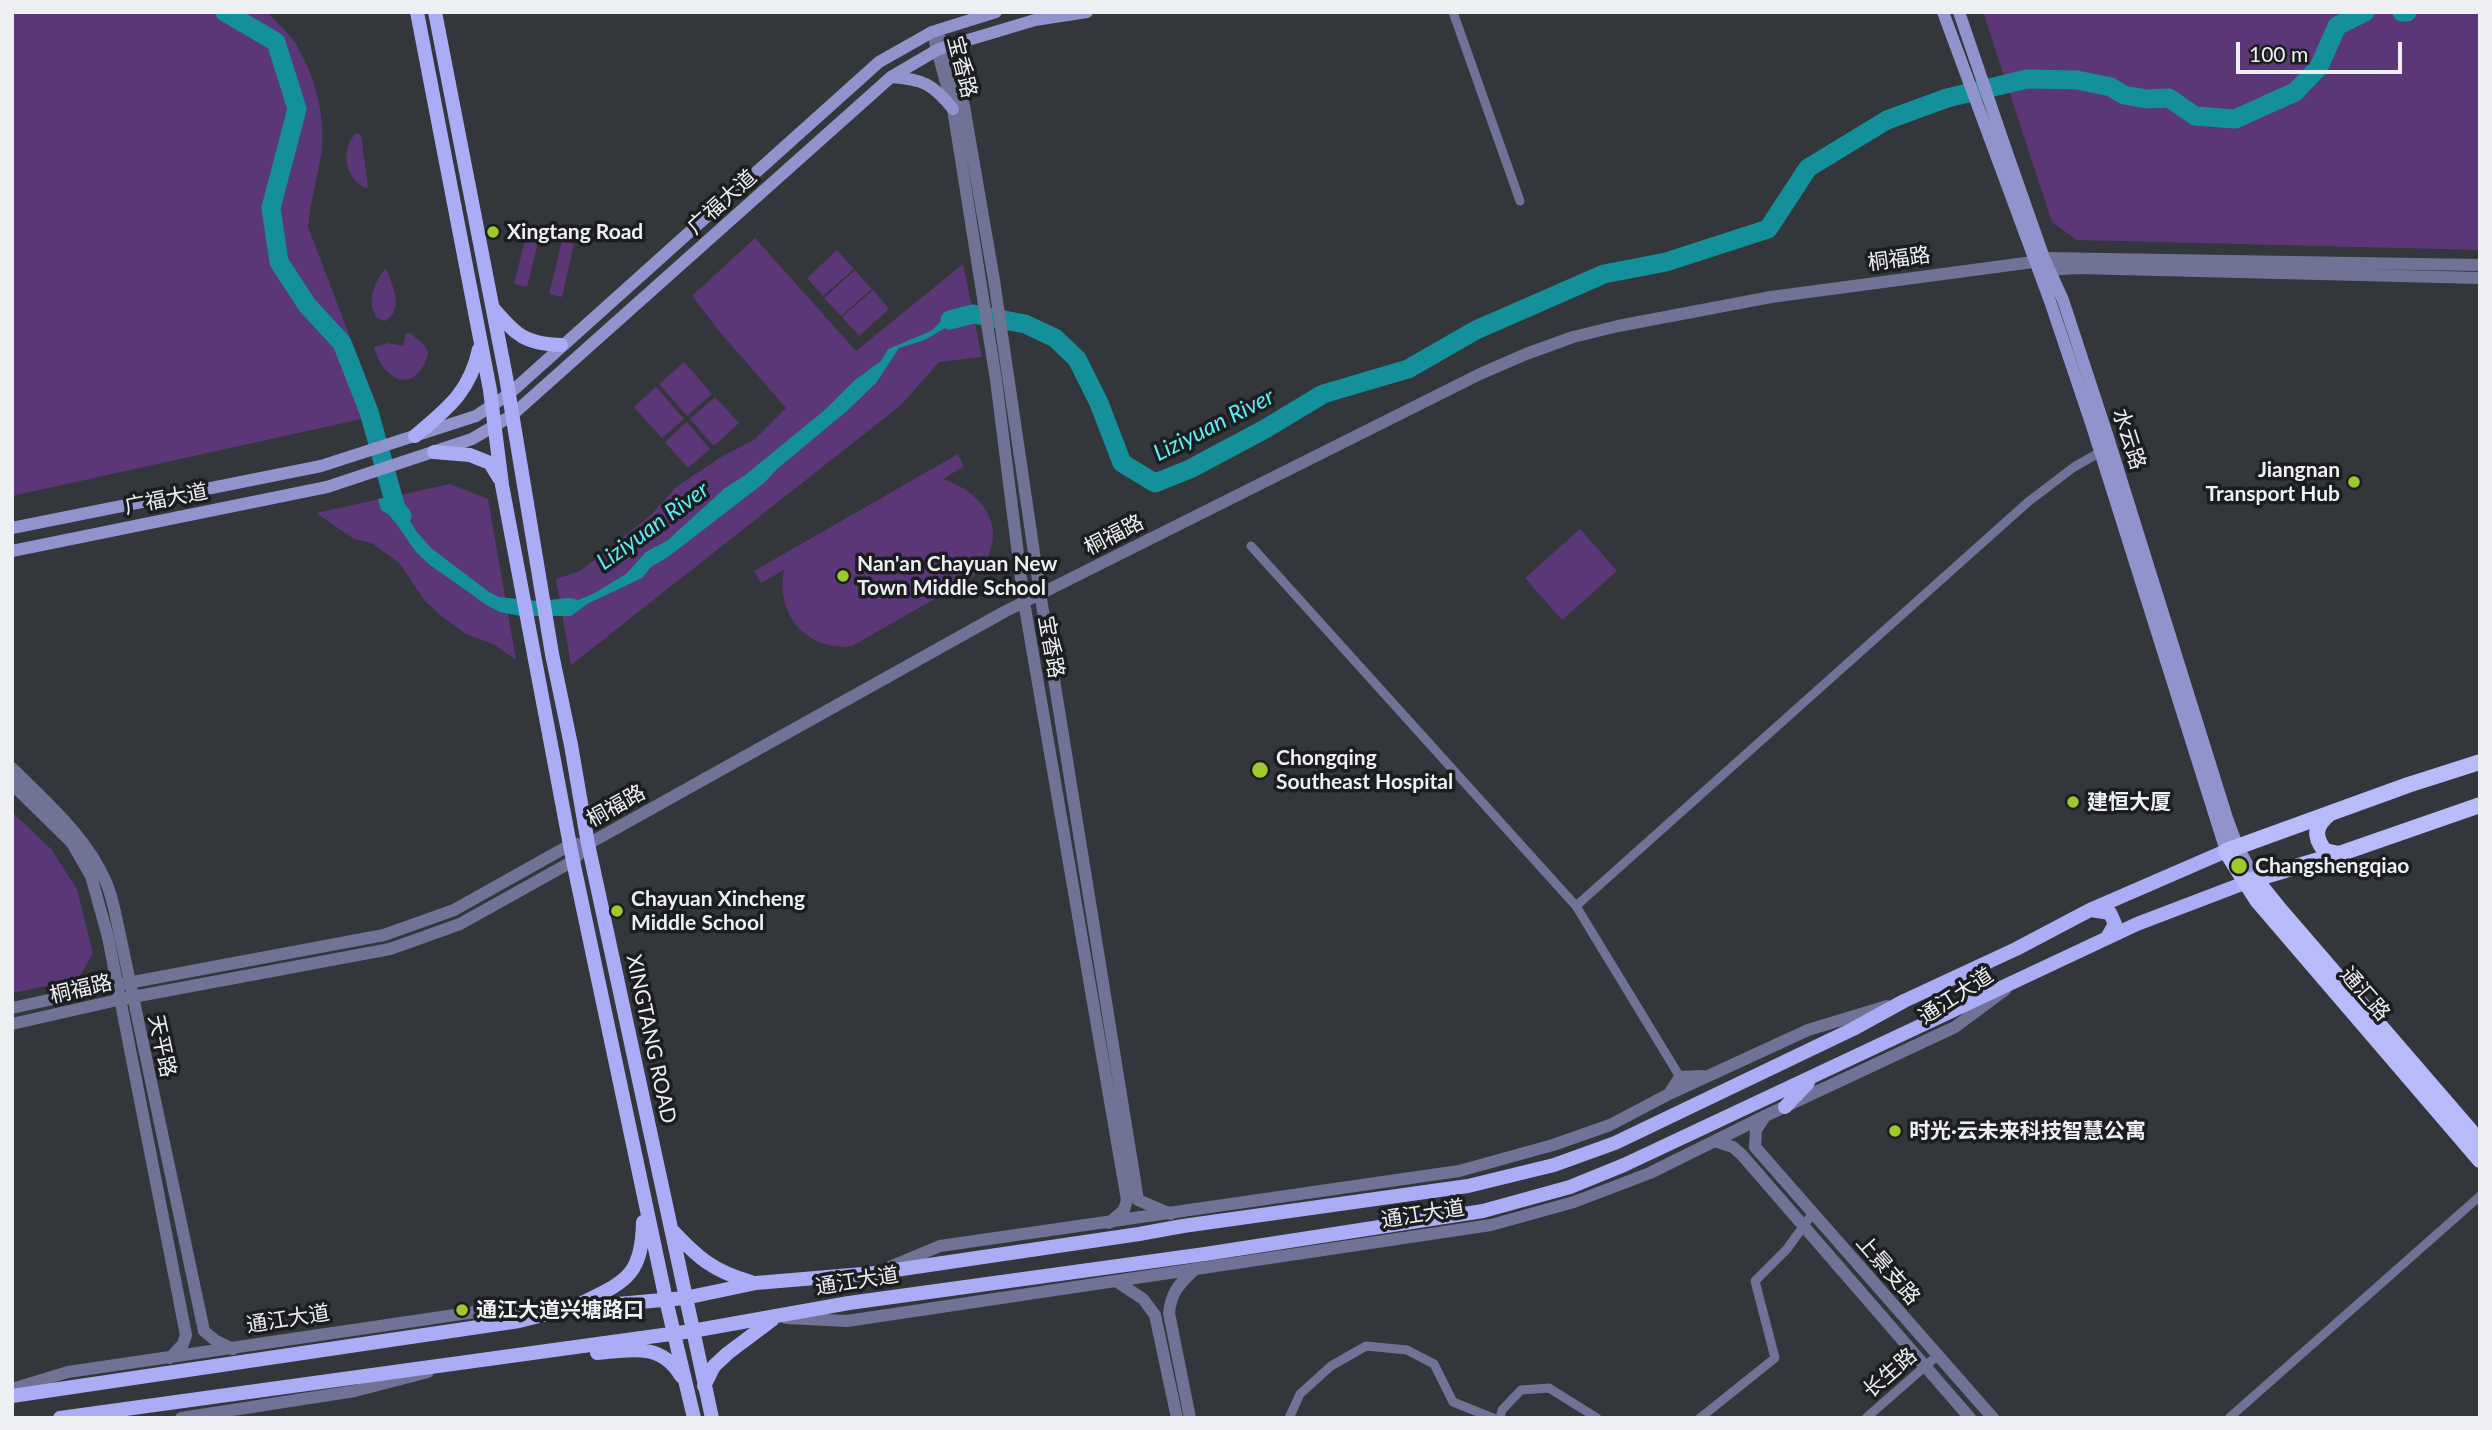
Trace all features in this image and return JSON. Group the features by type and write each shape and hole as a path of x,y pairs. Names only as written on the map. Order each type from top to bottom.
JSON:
{"highway":[{"name":"通江大道","path":"2231,848 2480,762"},
{"name":"通江大道","path":"2250,881 2339,854 2480,805"},
{"path":"2330,812 2320,822 2316,832 2318,842 2325,851 2339,854"},
{"name":"通汇路","path":"2231,848 2269,915 2480,1160"},
{"name":"通汇路","path":"2250,881 2280,910 2480,1142"}],"main road":[{"name":"XINGTANG ROAD","path":"417,12 481,344 502,485 573,861 666,1300 694,1418"},
{"name":"XINGTANG ROAD","path":"435,12 509,394 552,654 588,844 712,1418"},
{"name":"广福大道","path":"12,528 321,466 476,416 509,394 879,62 932,32 996,12"},
{"name":"广福大道","path":"12,551 327,486 472,439 511,416 891,77 942,48 1035,20 1087,12"},
{"name":"水云路","path":"1943,12 1964,48 2039,260 2051,304 2106,449"},
{"name":"水云路","path":"1959,12 1964,48"},
{"path":"891,77 912,78 927,83 939,92 953,109"},
{"name":"水云路","path":"2039,260 2049,270 2063,300 2106,449 2231,848"},
{"path":"493,308 514,332 527,341 542,345 561,345"},
{"path":"415,436 465,388 475,368 481,344"},
{"path":"434,452 470,454 490,463 502,485"},
{"name":"通江大道","path":"12,1396 519,1321 572,1308 685,1298 756,1283 875,1273 1468,1186 1554,1165 1615,1143 1853,1029 1904,1001 2016,949 2090,910 2231,848"},
{"name":"通江大道","path":"60,1418 692,1331 849,1303 1108,1268 1483,1211 1570,1187 1624,1165 2025,976 2107,939 2250,881"},
{"path":"2090,910 2110,913 2113,918 2115,924 2107,939"},
{"path":"1785,1107 1817,1075"},
{"path":"572,1308 617,1285 638,1261 643,1243 644,1196"},
{"path":"670,1227 706,1264 726,1275 756,1283"},
{"path":"704,1386 715,1366 728,1353 775,1317"},
{"path":"545,1351 584,1354 643,1350 654,1352 674,1363 687,1387"}],"street":[{"path":"1452,12 1520,201"},
{"name":"宝香路","path":"932,32 942,48 964,106 994,280 1133,1200"},
{"name":"宝香路","path":"942,48 996,380 1024,602 1133,1200"},
{"name":"桐福路","path":"12,1024 127,998 390,949 460,924 573,861 588,844 1040,593 1480,374 1573,337 1771,297 2039,260 2480,265"},
{"path":"2049,270 2078,268 2480,278"},
{"path":"1576,906 2028,502 2074,467 2106,449"},
{"path":"1251,546 1576,906 1680,1077"},
{"name":"天平路","path":"12,768 70,826 90,852 107,883 123,984"},
{"name":"天平路","path":"12,784 72,843 90,876 127,998 204,1331 216,1341 233,1349"},
{"name":"桐福路","path":"12,1008 123,984 384,935 454,910 570,845 588,844"},
{"name":"通江大道","path":"775,1317 847,1321 1491,1225 1574,1202 1650,1173 1955,1027 2025,976"},
{"name":"天平路","path":"127,998 186,1335 183,1344 170,1358"},
{"name":"通江大道","path":"875,1273 940,1246 1459,1171 1553,1146 1610,1125 1669,1094 1808,1030 1904,1001"},
{"path":"1680,1077 1710,1076"},
{"path":"1669,1094 1680,1077"},
{"name":"上景支路","path":"1765,1116 1756,1130 1755,1147 1993,1418"},
{"name":"上景支路","path":"1714,1141 1732,1147 1742,1155 1970,1418"},
{"path":"2229,1418 2480,1196"},
{"path":"1110,1223 1133,1200 1171,1214"},
{"path":"1700,1418 1775,1358 1755,1281 1787,1249 1813,1213"},
{"path":"1190,1418 1169,1312 1170,1300 1176,1287 1193,1271"},
{"path":"1116,1281 1143,1299 1155,1315 1177,1418"},
{"name":"通江大道","path":"12,1389 68,1372 509,1307 572,1308"},
{"path":"1289,1418 1300,1394 1331,1366 1366,1346 1407,1350 1434,1364 1453,1402 1493,1418"},
{"name":"长生路","path":"1866,1418 1938,1355"},
{"name":"通江大道","path":"181,1418 355,1391 473,1360"},
{"path":"1500,1418 1502,1409 1521,1390 1549,1388 1597,1418"}],"shaded area":[{"path":"12,12 267,12 286,32 296,44 308,68 322,120 322,147 308,227 380,415 12,496"},
{"path":"1983,12 2480,12 2480,250 2077,240 2052,222"},
{"path":"357,133 361,135 366,188 353,178 347,163 348,146"},
{"path":"527,232 540,235 527,287 514,284"},
{"path":"755,238 856,351 963,264 982,357 939,362 901,405 571,665 556,579 580,571 650,516 676,487 721,457 754,440 786,408 692,296"},
{"path":"562,241 574,244 562,297 549,294"},
{"path":"837,250 854,269 823,296 807,278"},
{"path":"386,268 396,304 391,316 385,321 377,318 372,299 378,279"},
{"path":"855,270 872,289 841,316 824,298"},
{"path":"873,290 889,309 859,336 842,317"},
{"path":"406,333 421,342 428,354 416,376 400,379 385,369 374,347 388,343 403,346"},
{"path":"684,362 712,394 687,416 659,384"},
{"path":"656,387 684,419 662,438 634,407"},
{"path":"715,397 739,423 714,446 690,419"},
{"path":"687,422 710,449 688,468 665,442"},
{"path":"958,454 964,466 943,479 973,496 990,519 993,533 985,562 973,577 852,646 821,643 808,636 798,627 784,601 784,570 761,583 754,571"},
{"path":"450,484 488,499 516,660 493,644 466,634 440,615 425,601 400,564 372,543 354,539 316,513"},
{"path":"1580,529 1617,571 1562,620 1525,578"},
{"path":"12,812 51,849 77,889 93,954 77,980 12,993"}],"water":[{"path":"972,309 975,322 955,322 925,340 899,348 876,383 764,483 668,557 651,567 642,578 587,604 571,616 520,616 500,612 488,606 430,565 416,552 391,516 381,510 378,499 399,494 401,506 416,531 431,548 499,597 537,601 570,598 578,600 626,574 646,552 668,540 725,488 744,476 826,409 855,380 881,361 888,349 931,331 946,317"}],"waterway":[{"name":"Liziyuan River","path":"225,12 276,42 297,109 271,208 279,262 307,305 342,343 369,412 396,508 402,516"},
{"name":"Liziyuan River","path":"950,320 973,314 1025,324 1055,338 1077,359 1099,403 1122,463 1155,483 1190,469 1323,394 1408,369 1476,330 1604,274 1666,262 1768,229 1808,168 1887,120 1947,98 2027,79 2077,80 2111,87 2124,95 2147,99 2169,98 2195,116 2235,119 2295,92 2319,67 2337,26 2365,12"},
{"name":"Liziyuan River","path":"2402,12 2407,12"}],"place":[{"name":"Xingtang Road","path":"493,232"},
{"name":"Jiangnan Transport Hub","path":"2354,482"},
{"name":"Nan'an Chayuan New Town Middle School","path":"843,576"},
{"name":"Chongqing Southeast Hospital","path":"1260,770"},
{"name":"建恒大厦","path":"2073,802"},
{"name":"Changshengqiao","path":"2239,866"},
{"name":"Chayuan Xincheng Middle School","path":"617,911"},
{"name":"时光·云未来科技智慧公寓","path":"1895,1131"},
{"name":"通江大道兴塘路口","path":"462,1310"}]}
